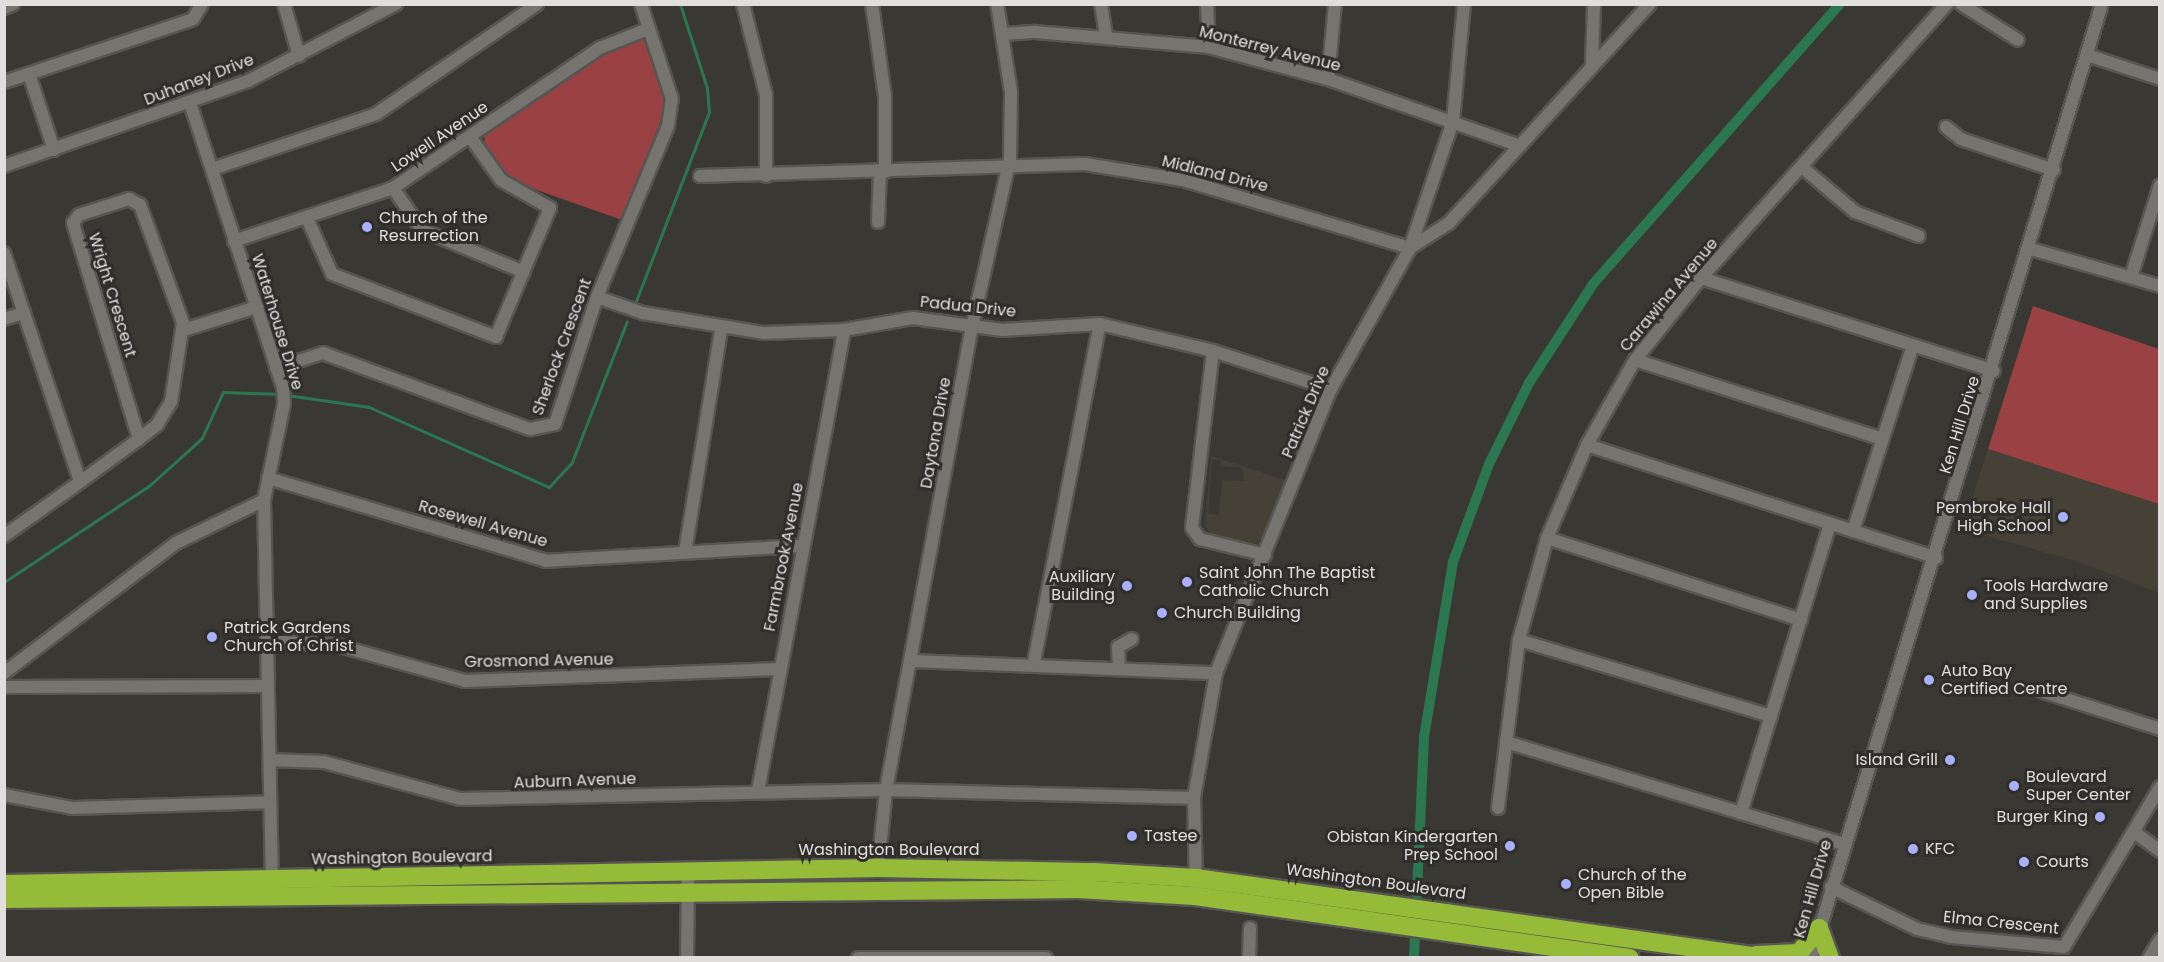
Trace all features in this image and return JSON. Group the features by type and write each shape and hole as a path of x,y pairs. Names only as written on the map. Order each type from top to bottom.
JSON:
{"highway":[{"name":"Washington Boulevard","path":"4,884 878,868 1196,887 1392,904 1453,921 1630,957"},
{"name":"Washington Boulevard","path":"4,899 1196,887 1391,922 1453,921 1760,956 1799,953 1819,928"},
{"path":"1819,928 1830,957"}],"street":[{"path":"4,8 13,4"},
{"path":"4,82 193,19 202,4"},
{"path":"284,4 299,56"},
{"name":"Duhaney Drive","path":"4,166 189,103 299,56 396,4"},
{"path":"212,169 376,114 537,4"},
{"name":"Sherlock Crescent","path":"276,368 323,353 543,430 555,424 597,297 668,126 672,99 641,4"},
{"path":"743,4 766,95 766,176"},
{"path":"872,4 885,97 883,172 878,222"},
{"name":"Daytona Drive","path":"878,868 886,790 912,661 972,327 1007,171 1011,92 1004,34 997,4"},
{"path":"1101,4 1106,36"},
{"path":"1207,4 1209,47"},
{"path":"1328,79 1335,4"},
{"path":"1410,248 1453,121 1464,4"},
{"path":"1592,62 1594,4"},
{"name":"Patrick Drive","path":"1196,887 1194,798 1216,673 1331,389 1410,248 1449,223 1592,62 1650,4"},
{"name":"Carawina Avenue","path":"1498,808 1519,640 1547,538 1587,445 1635,360 1701,278 1803,168 1947,4"},
{"path":"1960,4 2018,40"},
{"name":"Ken Hill Drive","path":"1811,957 1844,844 1994,371 2102,4"},
{"name":"Lowell Avenue","path":"234,241 393,188 471,138 600,48 648,28"},
{"name":"Monterrey Avenue","path":"1004,34 1106,36 1209,47 1328,79 1453,121 1518,146"},
{"path":"2087,55 2160,79"},
{"path":"29,74 54,150"},
{"name":"Waterhouse Drive","path":"189,103 283,388 284,404 264,500 272,880"},
{"path":"1946,127 1961,139 2054,170"},
{"path":"307,218 332,274 493,337 524,272 550,208 501,180 471,138"},
{"name":"Midland Drive","path":"700,176 1007,171 1085,164 1184,180 1410,248"},
{"path":"1803,168 1855,212 1920,236"},
{"path":"2131,277 2160,185"},
{"path":"393,188 422,230 524,272"},
{"name":"Wright Crescent","path":"139,439 74,226 77,216 126,199 138,202 184,330"},
{"path":"2031,249 2160,286"},
{"path":"4,253 80,482"},
{"path":"1701,278 1994,371"},
{"name":"Padua Drive","path":"597,297 721,329 844,330 913,318 972,327 1030,330 1100,324 1213,351 1331,389"},
{"path":"4,536 157,425 171,402 184,330 256,307"},
{"path":"4,320 24,313"},
{"path":"1034,662 1100,324"},
{"path":"685,552 721,329"},
{"name":"Farmbrook Avenue","path":"758,791 844,330"},
{"path":"1853,531 1913,345"},
{"path":"1213,351 1191,528 1200,539 1265,555"},
{"path":"1635,360 1883,439"},
{"path":"1587,445 1936,558"},
{"name":"Rosewell Avenue","path":"268,478 546,561 802,546"},
{"path":"4,673 176,543 264,500"},
{"path":"1741,813 1830,523"},
{"path":"1547,538 1801,620"},
{"path":"1119,666 1118,647 1132,639"},
{"path":"1519,640 1771,716"},
{"name":"Grosmond Avenue","path":"267,641 336,645 465,681 779,669"},
{"path":"912,661 1034,662 1216,673"},
{"path":"4,687 267,686"},
{"path":"2041,691 2160,729"},
{"path":"1506,742 1844,844"},
{"name":"Auburn Avenue","path":"270,760 324,762 459,799 886,790 1194,798"},
{"name":"Elma Crescent","path":"1831,887 1917,928 2057,948 2068,942 2160,787"},
{"path":"4,795 72,808 269,802"},
{"path":"2134,832 2160,851"},
{"path":"687,957 688,871"},
{"path":"1249,957 1250,928"},
{"path":"2150,957 2158,945"},
{"path":"858,957 1046,957"}],"shaded area":[{"path":"641,38 651,47 667,105 622,220 506,179 485,148 484,134 620,43"},
{"path":"2033,306 2159,349 2159,504 1988,449"},
{"name":"Pembroke Hall High School","path":"1988,449 2159,504 2159,593 2076,561 1962,529"},
{"path":"1211,456 1288,481 1266,535 1254,544 1212,535 1205,526","holes":["1212,459 1221,460 1220,466 1242,468 1243,481 1222,480 1219,515 1208,514"]}],"waterway":[{"path":"636,301 709,112 707,88 680,4"},
{"path":"1414,958 1424,737 1453,562 1489,464 1529,383 1593,284 1840,4"},
{"path":"287,395 369,407 549,487 572,462 627,321"},
{"path":"4,582 150,485 202,438 223,392 280,394"}],"place":[{"name":"Church of the Resurrection","path":"367,227"},
{"name":"Pembroke Hall High School","path":"2063,517"},
{"name":"Saint John The Baptist Catholic Church","path":"1187,582"},
{"name":"Auxiliary Building","path":"1127,586"},
{"name":"Tools Hardware and Supplies","path":"1972,595"},
{"name":"Church Building","path":"1162,613"},
{"name":"Patrick Gardens Church of Christ","path":"212,637"},
{"name":"Auto Bay Certified Centre","path":"1929,680"},
{"name":"Island Grill","path":"1950,760"},
{"name":"Boulevard Super Center","path":"2014,786"},
{"name":"Burger King","path":"2100,817"},
{"name":"Tastee","path":"1132,836"},
{"name":"Obistan Kindergarten Prep School","path":"1510,846"},
{"name":"KFC","path":"1913,849"},
{"name":"Courts","path":"2024,862"},
{"name":"Church of the Open Bible","path":"1566,884"}]}
